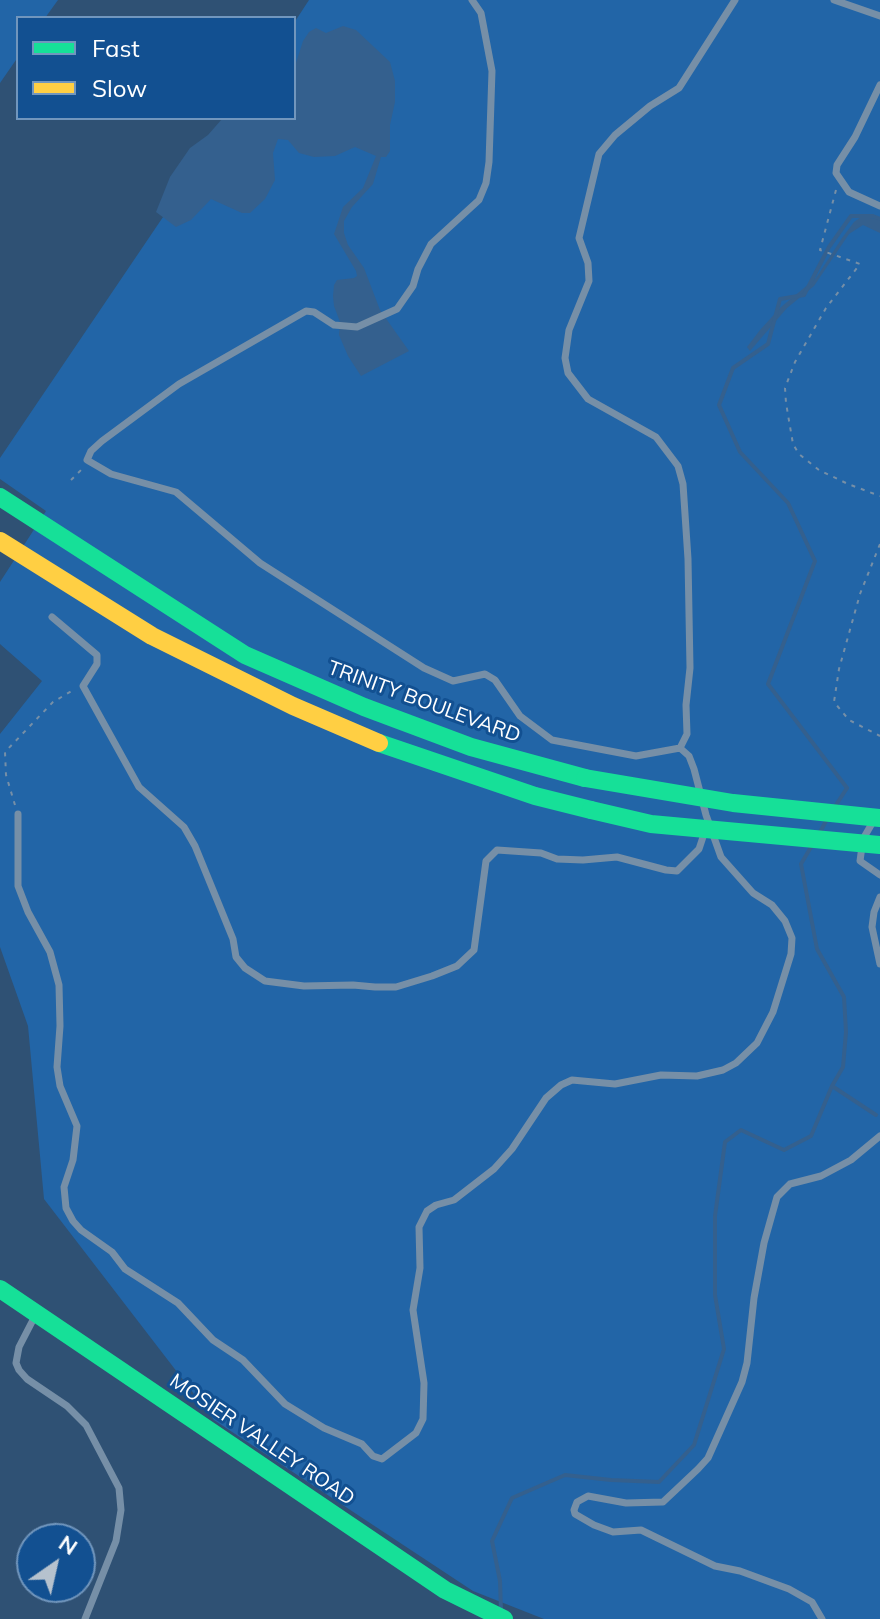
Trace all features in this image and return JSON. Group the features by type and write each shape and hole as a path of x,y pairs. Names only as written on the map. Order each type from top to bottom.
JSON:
{"main road":[{"name":"TRINITY BOULEVARD","path":"0,497 245,655 364,707 471,747 585,778 733,803 880,818"},
{"path":"0,541 152,636 363,737 535,796 651,824 880,845"},
{"name":"MOSIER VALLEY ROAD","path":"0,1289 445,1590 497,1616"}],"lane":[{"path":"472,0 481,13 492,71 486,183 479,200 431,244 408,295 397,309 357,327 334,325 314,312 306,311 179,384 102,441 91,451 87,460 111,474 176,492 260,563 424,668 453,681 485,674 495,680 520,716 552,740 636,756 680,748"},
{"path":"680,748 687,734 690,668 688,559 683,484 678,466 656,437 588,399 568,373 565,358 569,330 589,281 588,263 579,238 599,154 615,135 650,106 679,88 735,0"},
{"path":"834,0 880,16"},
{"path":"880,85 855,137 837,165 838,177 849,192 880,206"},
{"path":"52,617 97,655 97,664 83,686 139,787 184,827 195,846 233,939 236,957 245,968 265,981 304,986 396,987 432,976 457,966 474,950 486,861 497,850 541,853 570,860 617,857 677,871 699,849 708,821"},
{"path":"18,814 18,886 50,952 59,985 57,1067 60,1086 77,1126 73,1160 64,1187 66,1208 73,1221 112,1252 125,1269 178,1303 213,1340 243,1360 285,1404 324,1428 362,1444 373,1456 382,1459 416,1433 423,1419 424,1383 413,1310 420,1268 419,1227 427,1211 454,1200 494,1169 512,1149 546,1098 561,1085 572,1080 615,1084 661,1075 697,1076 723,1070 736,1063 757,1043 765,1030 791,954 792,938 785,921 772,905 753,893 721,857 694,769 689,756 680,748"},
{"path":"880,812 863,839 860,861 880,875"},
{"path":"880,897 872,927 880,964"},
{"path":"822,1619 812,1602 789,1589 755,1575 715,1566 641,1530 613,1532 604,1529 575,1514 574,1510 577,1502 588,1496 626,1503 663,1502 708,1458 742,1382 764,1243 777,1197 790,1184 821,1176 851,1160 880,1136"},
{"path":"36,1314 19,1347 16,1363 19,1370 67,1406 86,1425 119,1488 121,1510 116,1541 85,1619"}],"path":[{"path":"838,177 821,250 860,264 826,308 795,362 785,388 786,403 793,444 799,454 829,475 880,496"},
{"path":"71,480 80,469 94,466"},
{"path":"880,544 860,594 839,669 834,702 849,720 880,736"},
{"path":"18,814 6,775 5,752 53,702 83,686"}],"shaded area":[{"path":"0,0 58,0 46,16 16,16 16,60 0,83"},
{"path":"309,0 880,0 880,1619 544,1619 473,1591 214,1420 44,1199 28,1026 0,947 0,734 42,681 0,644 0,582 46,511 0,479 0,458 229,120 296,120 296,20"},
{"path":"343,26 356,30 390,62 395,81 390,151 386,157 381,157 373,184 344,221 344,233 348,245 364,268 380,310 409,351 361,376 339,335 340,322 333,296 337,280 357,276 334,234 343,207 363,188 376,156 355,147 335,156 314,157 299,153 288,140 278,139 273,153 275,180 265,199 250,213 242,213 211,199 191,220 176,227 156,212 170,177 190,148 221,120 296,120 296,63 303,41 316,28 326,33"},
{"path":"861,217 880,219 880,233 863,225 849,234 814,286 787,308 750,351 747,347 760,330 781,307 816,278 842,238"}],"waterway":[{"path":"834,808 847,788 768,684 815,561 788,503 740,452 719,405 733,368 768,344 780,299 804,295 829,247 851,216 880,219"},
{"path":"818,836 827,819"},
{"path":"501,1611 500,1581 492,1541 512,1498 565,1475 659,1482 694,1445 724,1349 715,1295 715,1216 725,1142 741,1130 784,1150 811,1136 843,1067 846,1032 844,997 817,949 801,864 811,847"},
{"path":"832,1086 876,1115"}],"traffic: fast":[{"path":"0,497 245,655 364,707 471,747 585,778"},
{"path":"379,743 535,796 591,810"},
{"path":"585,778 733,803 880,818"},
{"path":"591,810 651,824 880,845"},
{"path":"0,1289 445,1590 504,1619"}],"traffic: slow":[{"path":"0,541 152,636 293,706 379,743"}]}
